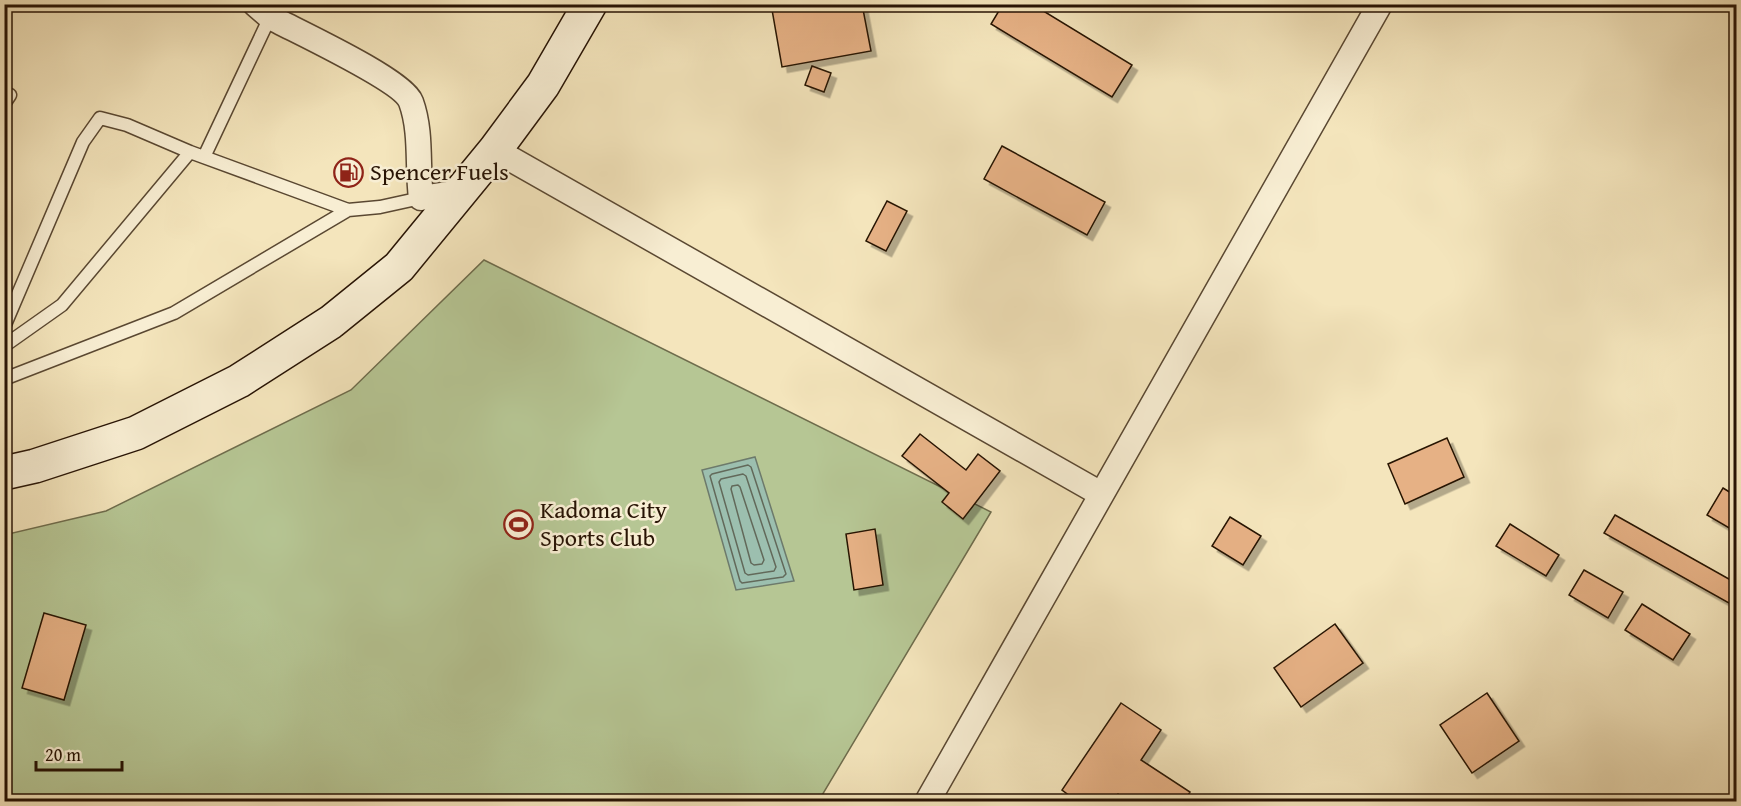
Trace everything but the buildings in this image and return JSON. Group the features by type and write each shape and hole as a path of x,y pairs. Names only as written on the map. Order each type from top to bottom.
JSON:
{"street":[{"path":"4,473 35,466 136,433 239,381 331,322 399,267 495,150 543,85 590,4"},
{"path":"927,801 1380,4"},
{"path":"263,11 386,78 411,99 416,122 421,198 460,192"},
{"path":"495,150 1101,494"}],"lane":[{"path":"204,157 263,11"},
{"path":"4,327 83,142 100,118 127,125 190,152 348,210"},
{"path":"4,346 62,305 190,152"},
{"path":"4,379 174,313 348,210 380,207 421,198"}],"green space":[{"name":"Kadoma City Sports Club","path":"484,260 991,512 818,802 5,801 4,535 106,511 351,390"}],"water":[{"path":"755,457 794,581 736,590 702,470"}],"place":[{"name":"Spencer Fuels","path":"349,172"},
{"name":"Kadoma City Sports Club","path":"519,524"}]}
